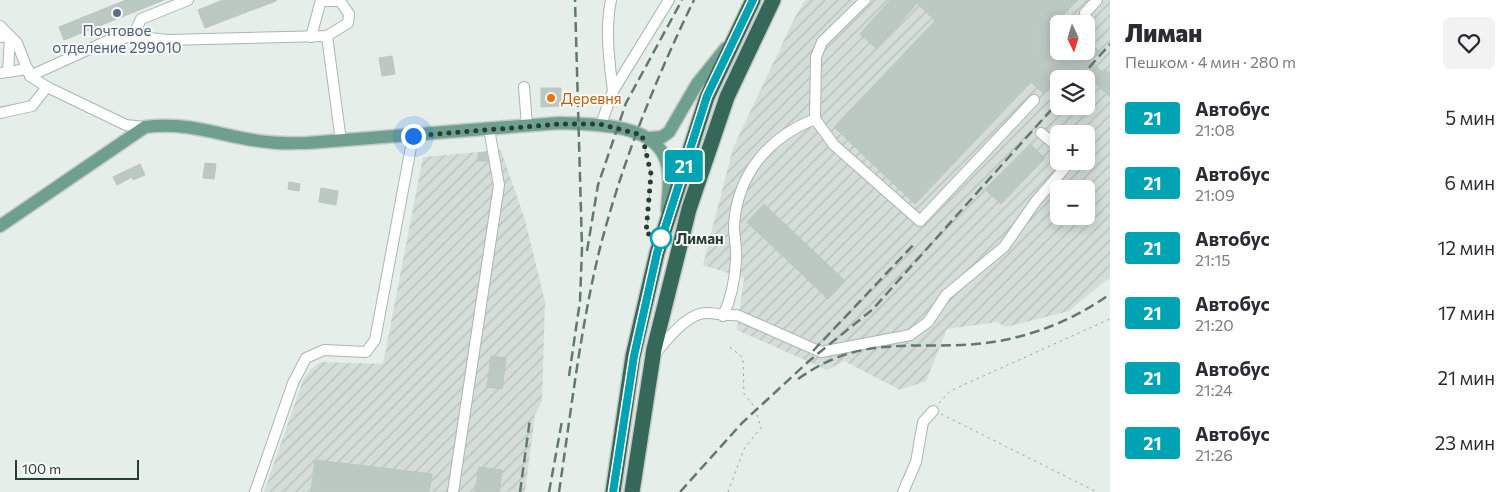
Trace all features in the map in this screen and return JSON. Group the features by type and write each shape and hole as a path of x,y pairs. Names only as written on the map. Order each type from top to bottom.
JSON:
{"highway":[{"path":"613,492 634,356 666,222 707,96 753,0"},
{"path":"632,492 652,358 689,209 724,104 773,0"}],"main road":[{"path":"0,226 144,127 168,124 192,126 268,142 413,136 527,126 600,124 646,137 662,137 669,132 697,84 736,36"},
{"path":"646,137 660,148 666,160 669,178 666,222"}],"street":[{"path":"133,36 140,19 188,0"},
{"path":"0,26 5,37 4,72 29,73 107,41 133,36 167,40 311,37 327,36 348,23 350,14 340,1 321,0 311,37"},
{"path":"611,0 608,13 612,91"},
{"path":"600,124 612,91 669,0"},
{"path":"865,0 822,42 816,57 815,119 834,145 920,221 1034,100"},
{"path":"1086,15 1085,13 1097,0"},
{"path":"327,36 341,140"},
{"path":"5,37 17,43 29,73 47,87 126,125 144,127"},
{"path":"0,114 32,106 47,87"},
{"path":"524,87 527,126"},
{"path":"723,316 731,300 736,260 734,226 737,206 750,170 772,145 792,128 815,119"},
{"path":"453,492 499,185 489,129"},
{"path":"1041,133 1050,140"},
{"path":"255,492 293,383 306,358 324,350 366,352 375,340 413,136"},
{"path":"652,358 672,333 698,314 705,313 723,316 737,315 821,352 910,335 928,322 946,295 1004,248 1036,202 1063,170"},
{"path":"903,492 916,462 923,422 932,411"}],"path":[{"path":"646,137 651,174 646,233"},
{"path":"1097,492 985,434 932,411 950,391 1110,319"},
{"path":"730,347 743,358 744,394 754,406 761,427"},
{"path":"728,492 744,449 763,424"}],"shaded area":[{"path":"805,0 1110,0 1110,277 1069,311 1006,327 997,322 947,329 926,381 900,390 844,361 827,370 737,330 744,278 703,265 733,148 793,21"},
{"path":"501,150 525,220 545,302 542,401 535,415 525,492 264,492 303,380 311,369 321,362 383,364 423,157"}],"building":[{"path":"126,0 164,0 64,40 59,27"},
{"path":"223,0 276,1 205,28 198,10"},
{"path":"890,0 1078,0 1063,15 1050,15 1050,60 1092,60 1102,72 1105,69 1110,73 1110,97 1095,83 1095,70 1050,70 1050,87 1044,94 1031,82 915,204 834,127 935,21 917,3 877,49 860,34"},
{"path":"1095,47 1100,52 1095,57"},
{"path":"392,56 395,74 382,76 379,58"},
{"path":"541,88 561,88 561,106 541,107"},
{"path":"1030,144 1045,158 1001,204 986,190"},
{"path":"486,152 488,161 478,161 478,153"},
{"path":"205,163 216,164 214,179 203,178"},
{"path":"140,164 145,175 133,180 132,177 117,185 113,177"},
{"path":"289,182 300,184 299,191 288,189"},
{"path":"321,188 338,191 336,205 319,202"},
{"path":"764,204 845,281 828,299 747,222"},
{"path":"491,356 506,358 502,389 487,387"},
{"path":"315,460 432,474 429,492 311,492"},
{"path":"479,467 502,470 499,492 475,492"}],"railway":[{"path":"569,376 580,301 582,248 575,0"},
{"path":"587,251 598,185 626,103 682,0"},
{"path":"559,492 586,312 608,219 640,123 694,0"},
{"path":"1087,70 1110,44"},
{"path":"680,492 742,423 809,361 873,309 1050,111"},
{"path":"813,351 916,242"},
{"path":"798,379 818,366 858,351 897,346 982,344 1021,336 1076,315 1110,294"},
{"path":"520,492 530,419"},
{"path":"549,492 562,421"}],"bus line":[{"name":"21","path":"613,492 634,356 657,253 707,96 753,0"}],"place":[{"name":"Почтовое отделение 299010","path":"117,13"},
{"name":"Деревня","path":"551,98"},
{"name":"Лиман","path":"661,238"}],"route":[{"path":"413,136 559,124 600,124 642,135 651,174 646,233 661,238"}]}
